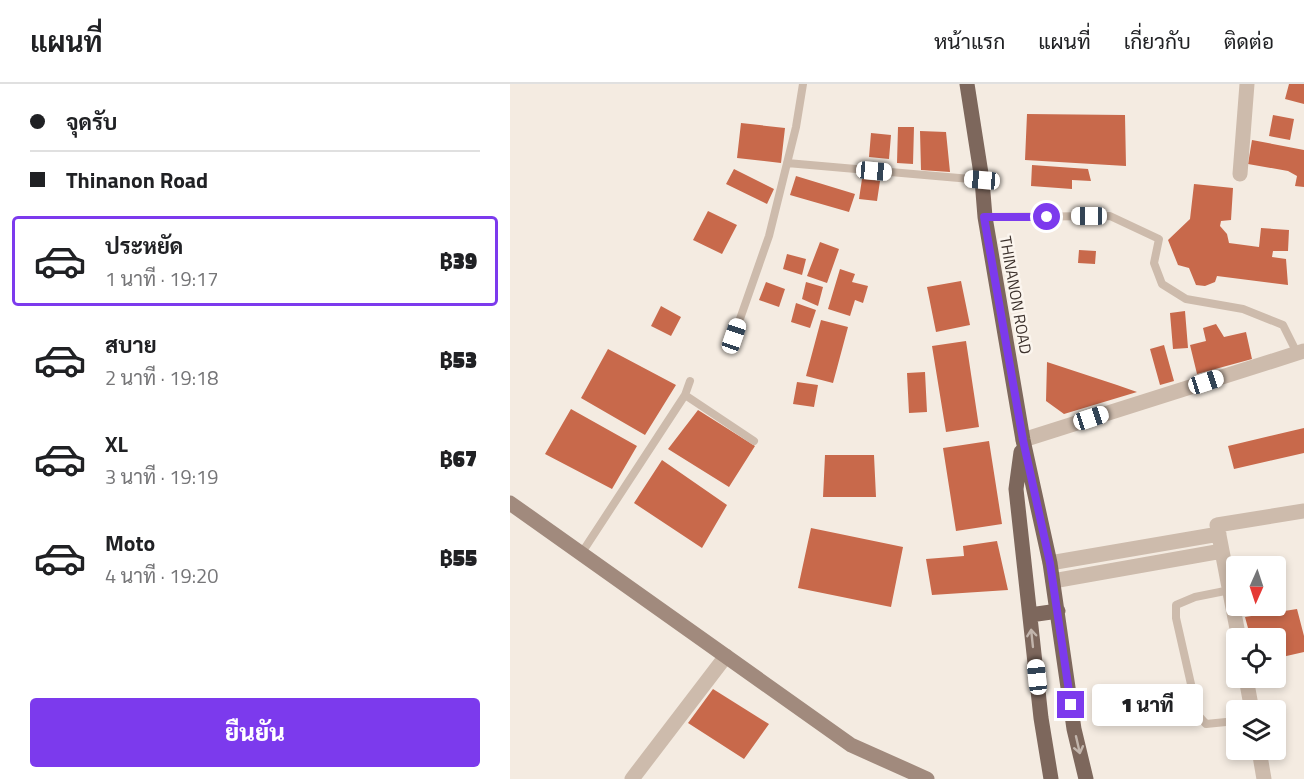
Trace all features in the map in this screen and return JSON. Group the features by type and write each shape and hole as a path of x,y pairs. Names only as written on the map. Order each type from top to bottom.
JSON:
{"main road":[{"name":"THINANON ROAD","path":"967,84 982,180 984,217 1023,440 1050,563 1074,729 1086,779"},
{"name":"THINANON ROAD","path":"1023,440 1016,489 1051,779"},
{"path":"1030,615 1058,611"}],"street":[{"path":"1240,174 1247,84"},
{"path":"1023,440 1300,352"},
{"path":"510,503 850,745 927,779"},
{"path":"1226,570 1217,525 1304,511"},
{"path":"1050,563 1219,534"},
{"path":"1053,581 1222,551"},
{"path":"632,779 726,656"},
{"path":"1261,760 1264,779"}],"lane":[{"path":"734,336 769,236 803,84"},
{"path":"787,163 982,180"},
{"path":"984,217 1110,216 1159,239 1154,263 1162,284 1186,299 1243,309 1282,325 1300,352"},
{"path":"581,554 685,395 690,381"},
{"path":"685,395 754,441"},
{"path":"1226,591 1195,597 1176,605 1176,618 1198,715 1206,724 1226,722"}],"building":[{"path":"1289,84 1304,84 1304,104 1285,99"},
{"path":"1027,114 1125,115 1126,166 1025,160"},
{"path":"1273,115 1294,119 1290,140 1269,136"},
{"path":"741,123 785,128 781,163 737,158"},
{"path":"898,127 914,127 913,164 897,163"},
{"path":"920,131 946,132 950,172 921,170"},
{"path":"871,133 891,135 889,159 869,157"},
{"path":"1252,140 1304,150 1304,187 1295,186 1297,176 1288,171 1248,164"},
{"path":"1032,165 1088,169 1091,181 1072,180 1072,189 1031,186"},
{"path":"734,169 774,189 767,204 726,184"},
{"path":"796,176 855,194 849,212 790,195"},
{"path":"862,179 880,181 877,201 859,199"},
{"path":"1194,184 1233,188 1231,220 1221,221 1220,226 1227,234 1229,243 1259,247 1261,228 1289,230 1288,251 1273,251 1272,257 1286,259 1288,285 1217,276 1215,282 1205,286 1196,285 1189,268 1178,265 1168,240 1190,219"},
{"path":"708,211 737,225 722,254 693,240"},
{"path":"820,242 839,249 827,283 807,276"},
{"path":"1079,250 1096,251 1095,264 1078,263"},
{"path":"787,254 806,259 802,275 783,269"},
{"path":"840,269 855,274 852,282 868,286 863,303 855,300 850,316 828,309"},
{"path":"961,281 970,325 936,332 927,287"},
{"path":"766,282 785,289 779,307 759,300"},
{"path":"806,282 823,287 818,306 802,299"},
{"path":"796,303 816,310 810,328 791,322"},
{"path":"661,306 681,317 671,336 651,326"},
{"path":"1185,311 1188,348 1173,349 1170,313"},
{"path":"821,320 848,327 833,383 806,376"},
{"path":"1216,324 1224,337 1246,332 1252,359 1197,374 1190,345 1206,341 1203,328"},
{"path":"966,341 979,427 946,432 932,346"},
{"path":"1164,345 1174,381 1160,385 1150,349"},
{"path":"608,349 676,385 645,435 581,398"},
{"path":"1047,362 1137,392 1064,414 1046,401"},
{"path":"925,372 927,412 909,413 907,373"},
{"path":"797,382 818,385 814,407 793,404"},
{"path":"571,409 637,446 612,489 545,454"},
{"path":"698,410 755,446 729,487 668,449"},
{"path":"1304,428 1304,453 1234,469 1228,446"},
{"path":"989,441 1002,524 956,531 943,448"},
{"path":"825,455 874,455 876,497 823,497"},
{"path":"662,460 727,505 702,548 634,503"},
{"path":"811,528 903,547 891,607 798,588"},
{"path":"997,541 1008,590 932,595 926,559 964,556 963,546"},
{"path":"1297,609 1304,636 1304,652 1286,656 1286,628 1248,628 1245,617 1286,616 1286,611"},
{"path":"713,689 769,724 744,759 688,723"}],"route":[{"path":"1047,217 984,217 1023,440 1050,563 1071,705"}]}
